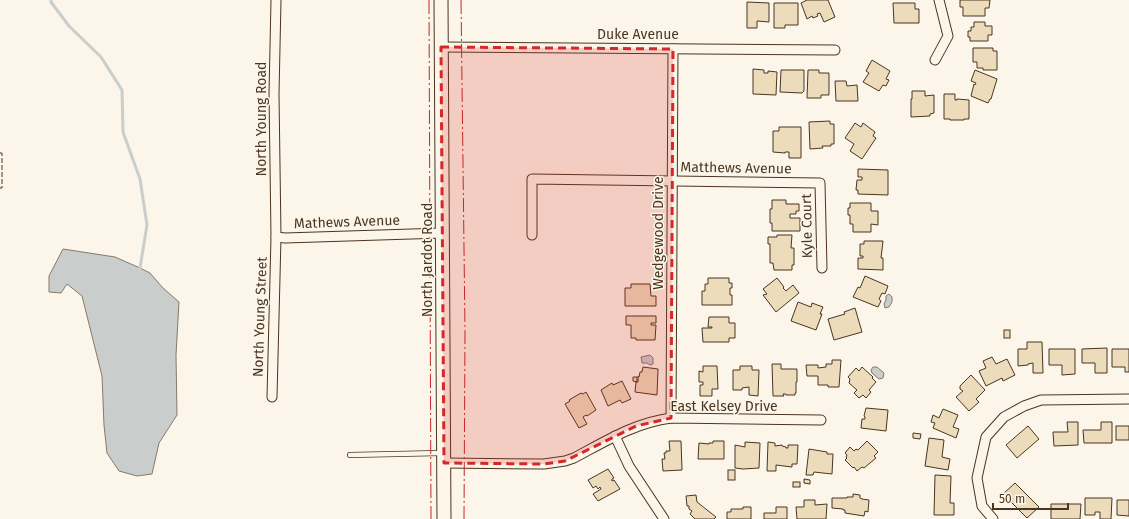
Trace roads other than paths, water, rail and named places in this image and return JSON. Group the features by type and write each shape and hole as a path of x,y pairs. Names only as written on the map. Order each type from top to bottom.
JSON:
{"main road":[{"name":"North Jardot Road","path":"441,0 444,519"}],"street":[{"name":"North Young Road","path":"276,0 274,94 276,237"},
{"path":"935,60 948,36 939,0"},
{"name":"Duke Avenue","path":"441,47 835,50"},
{"name":"Wedgewood Drive","path":"671,418 673,49"},
{"name":"Matthews Avenue","path":"532,235 532,179 820,183"},
{"name":"Kyle Court","path":"820,183 822,268"},
{"name":"Mathews Avenue","path":"276,237 285,238 443,233"},
{"name":"North Young Street","path":"272,397 276,237"},
{"path":"992,519 982,506 977,478 986,437 1004,417 1024,406 1041,400 1129,399"},
{"name":"East Kelsey Drive","path":"444,458 462,464 555,463 574,458 636,426 671,418 820,420"},
{"path":"615,436 629,466 664,519"}],"lane":[{"path":"350,455 444,458"}],"waterway":[{"path":"51,0 69,26 101,57 122,90 123,132 140,179 147,225 140,268"}]}
